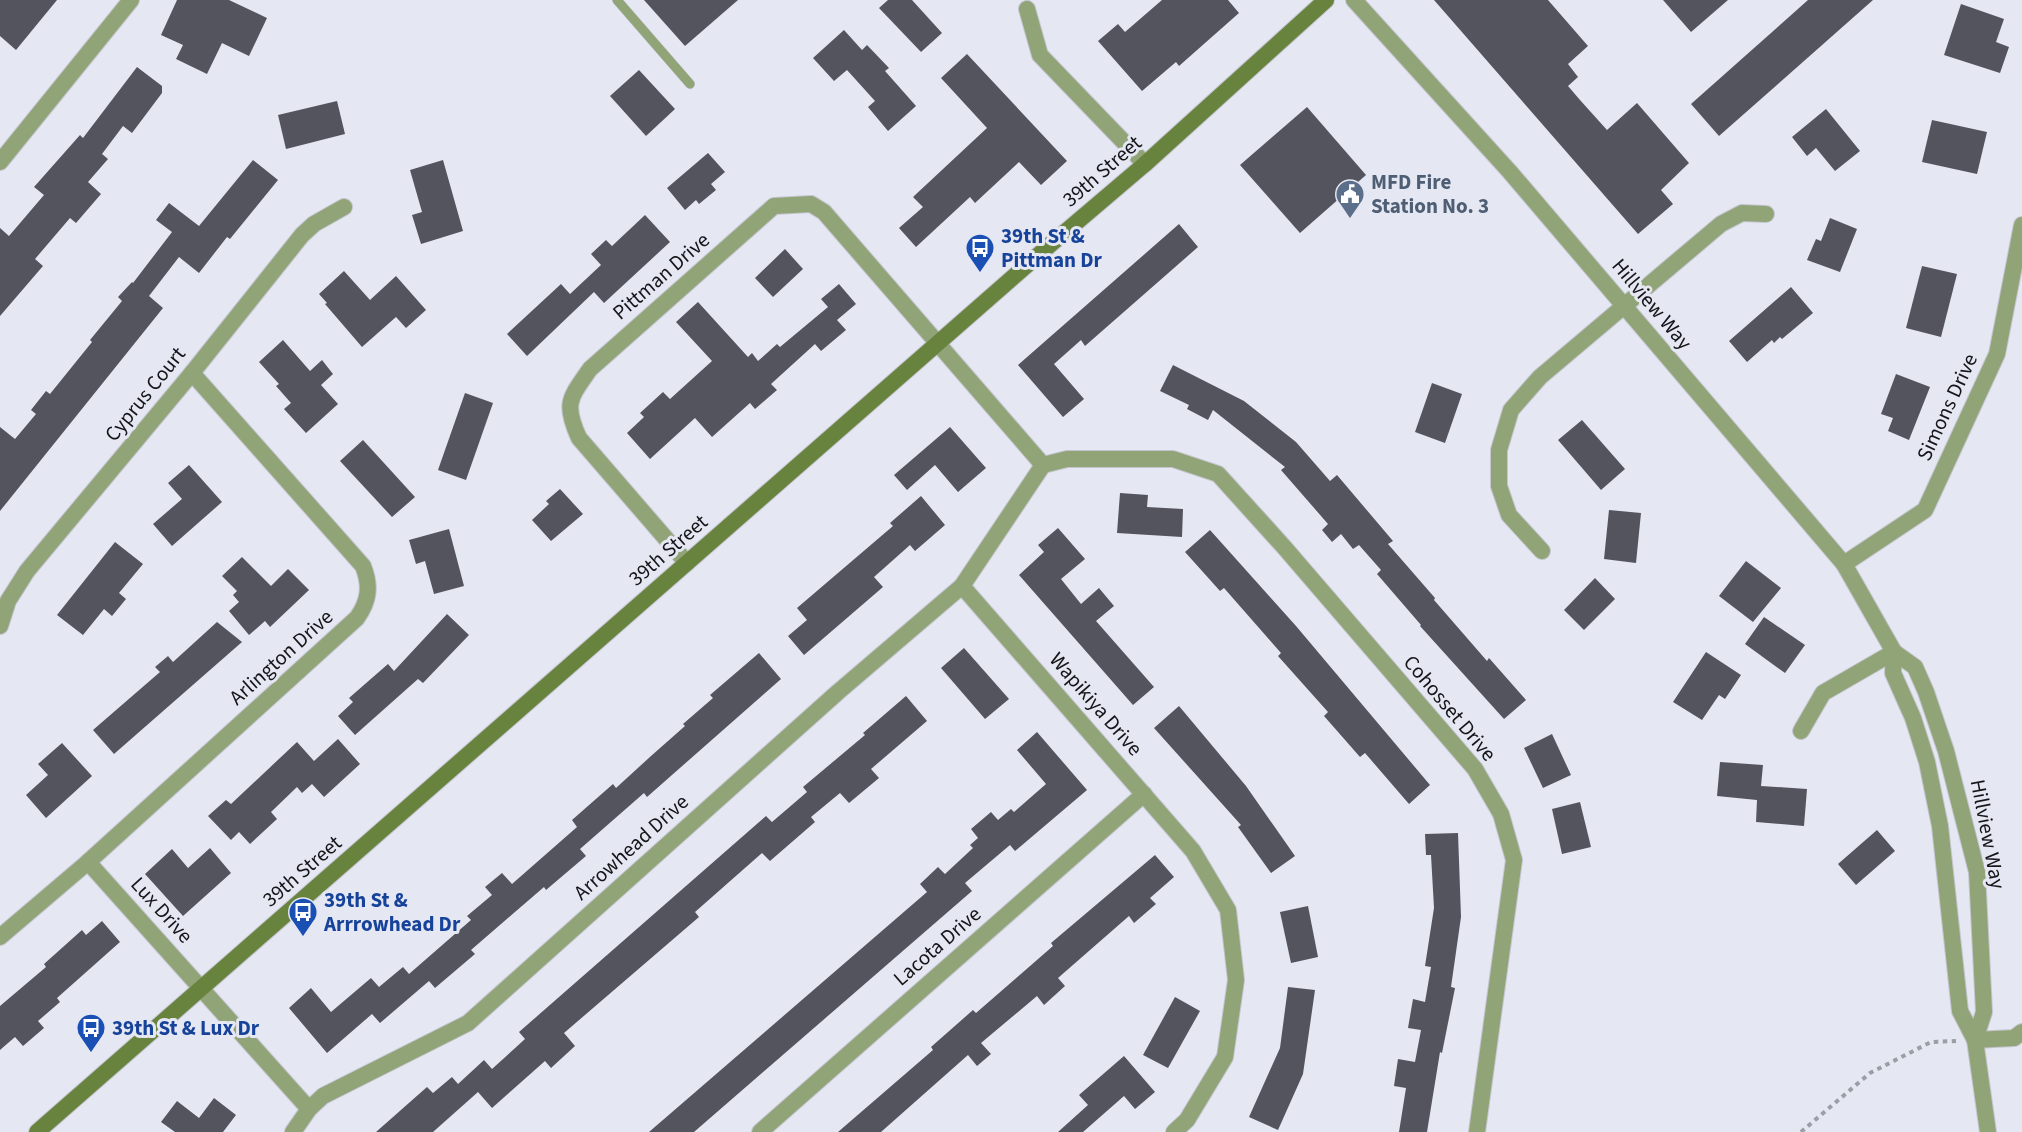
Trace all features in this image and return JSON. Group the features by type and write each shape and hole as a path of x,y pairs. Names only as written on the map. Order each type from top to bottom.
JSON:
{"main road":[{"name":"39th Street","path":"37,1132 1145,164 1326,0"}],"street":[{"path":"0,162 131,0"},
{"name":"Hillview Way","path":"1354,0 1510,172 1844,564 1894,652 1915,667 1946,752 1977,872 1984,1012 1975,1040"},
{"path":"1027,9 1040,55 1145,164"},
{"name":"Pittman Drive","path":"687,563 579,438 570,420 570,399 590,369 774,206 811,204 824,212 937,345"},
{"name":"Cyprus Court","path":"0,626 8,600 27,571 192,373 302,235 314,224 344,207"},
{"path":"1542,551 1509,515 1499,486 1500,450 1511,410 1540,377 1721,224 1742,213 1766,214"},
{"name":"Simons Drive","path":"1844,564 1925,510 1997,354 2022,225"},
{"path":"937,345 1043,465 962,586"},
{"name":"Arlington Drive","path":"0,937 88,862 357,618 368,598 367,574 357,558 192,373"},
{"name":"Cohosset Drive","path":"1043,465 1067,459 1173,459 1218,474 1284,547 1475,769 1501,814 1514,860 1477,1132"},
{"name":"Wapikiya Drive","path":"962,586 1193,851 1228,910 1236,981 1225,1056 1187,1120 1174,1132"},
{"name":"Arrowhead Drive","path":"293,1132 309,1110 324,1096 468,1023 838,692 962,586"},
{"path":"1801,731 1823,693 1894,652"},
{"name":"Hillview Way","path":"1894,652 1893,673 1913,718 1928,762 1940,826 1960,1011 1975,1040 1988,1132"},
{"name":"Lacota Drive","path":"760,1132 1144,794"},
{"name":"Lux Drive","path":"88,862 202,988"},
{"path":"202,988 309,1110"},
{"path":"1975,1040 2014,1038 2022,1032"}],"lane":[{"path":"617,0 690,84"}],"path":[{"path":"1801,1132 1870,1073 1931,1042 1975,1040"}],"building":[{"path":"0,0 57,0 16,50 0,36"},
{"path":"177,0 229,0 267,18 249,56 222,43 207,74 176,59 183,45 161,35"},
{"path":"644,0 738,0 685,46"},
{"path":"888,0 912,0 942,33 921,52 879,8"},
{"path":"1162,0 1228,0 1239,13 1179,66 1176,62 1142,91 1098,41 1118,24 1125,32"},
{"path":"1434,0 1548,0 1588,46 1568,64 1578,77 1568,86 1580,100 1607,130 1637,103 1689,163 1661,190 1673,204 1638,234"},
{"path":"1663,0 1728,0 1691,32"},
{"path":"1808,0 1873,0 1719,136 1691,104"},
{"path":"1961,4 2004,19 1996,42 2009,47 2000,73 1944,55"},
{"path":"844,30 862,50 867,45 889,68 885,71 916,106 888,131 868,107 875,101 847,70 834,81 813,58"},
{"path":"967,54 1067,161 1041,185 1019,162 975,203 970,197 916,247 899,228 923,207 913,197 987,128 941,78"},
{"path":"137,67 162,86 162,93 132,133 123,126 102,154 108,159 88,182 101,194 76,223 70,218 35,259 43,266 0,316 0,228 9,236 44,195 34,187 80,135 83,138"},
{"path":"639,70 675,109 646,136 610,96"},
{"path":"337,101 345,134 286,149 278,115"},
{"path":"1307,107 1366,175 1300,233 1240,165"},
{"path":"1826,109 1860,151 1835,171 1816,148 1807,156 1792,137"},
{"path":"1932,120 1987,132 1977,174 1922,162"},
{"path":"708,153 725,172 711,184 716,190 699,204 696,200 685,210 667,188"},
{"path":"253,160 278,180 230,239 227,237 199,273 179,257 149,296 163,308 0,511 0,427 15,439 36,414 31,410 46,391 50,394 92,342 90,340 122,301 118,297 133,283 172,232 156,220 169,203 199,226"},
{"path":"443,160 463,231 421,244 412,215 422,212 410,170"},
{"path":"645,215 670,242 604,303 594,292 527,356 507,334 561,284 570,294 601,265 591,254 606,240 612,246"},
{"path":"1830,218 1857,229 1840,272 1807,260 1816,239 1821,241"},
{"path":"1179,224 1198,247 1085,346 1081,340 1054,364 1084,399 1063,417 1018,365"},
{"path":"785,249 803,269 773,297 755,278"},
{"path":"1922,266 1957,274 1941,337 1906,328"},
{"path":"344,271 370,300 396,276 426,310 406,328 396,317 362,347 319,294"},
{"path":"839,284 856,304 837,320 846,330 821,351 815,344 771,384 777,390 755,409 750,403 712,437 695,418 650,459 627,433 644,417 640,413 663,392 670,399 712,361 676,322 698,302 748,357 752,353 758,361 777,344 780,347 828,307 821,299"},
{"path":"1791,287 1813,313 1782,339 1780,337 1774,343 1772,340 1747,362 1729,341"},
{"path":"283,340 310,371 322,360 333,374 321,385 338,404 306,433 284,409 291,403 276,386 279,384 259,362"},
{"path":"1173,365 1244,401 1296,442 1330,481 1337,475 1393,541 1388,544 1435,598 1434,600 1487,661 1489,658 1526,700 1504,719 1420,626 1377,574 1381,570 1359,545 1353,549 1341,534 1332,542 1322,530 1328,524 1281,470 1285,467 1213,410 1208,420 1187,409 1189,405 1160,391"},
{"path":"1896,374 1930,387 1909,440 1888,431 1893,418 1881,414"},
{"path":"1432,383 1462,394 1445,443 1415,432"},
{"path":"465,393 493,403 466,480 438,470"},
{"path":"1582,420 1625,469 1601,490 1558,440"},
{"path":"950,427 986,468 958,492 935,465 907,490 894,475"},
{"path":"363,440 415,497 392,517 340,461"},
{"path":"189,465 222,502 172,546 153,524 182,499 168,483"},
{"path":"560,489 583,514 551,541 532,520 549,504 546,501"},
{"path":"1120,493 1148,495 1147,507 1183,509 1182,537 1117,533"},
{"path":"921,496 945,525 915,551 910,545 874,577 883,587 804,655 788,636 807,620 797,608 893,526 890,523"},
{"path":"1609,510 1641,513 1636,563 1604,559"},
{"path":"1058,528 1085,559 1061,579 1081,604 1099,588 1114,606 1096,621 1154,687 1133,705 1019,575 1044,552 1038,545"},
{"path":"449,529 464,586 434,594 425,561 416,564 409,540"},
{"path":"1210,530 1296,626 1430,785 1409,804 1365,753 1360,757 1324,716 1328,712 1278,656 1281,653 1224,588 1220,591 1185,552"},
{"path":"115,542 143,564 119,593 126,599 112,616 104,609 83,635 57,615"},
{"path":"242,557 271,586 288,569 309,590 270,627 265,621 249,635 229,611 239,602 233,595 237,591 222,576"},
{"path":"1746,561 1781,588 1753,622 1719,596"},
{"path":"1595,578 1615,599 1584,630 1564,610"},
{"path":"447,614 469,635 423,683 418,679 355,735 338,716 353,702 349,698 388,664 394,671"},
{"path":"1764,617 1805,645 1785,673 1745,644"},
{"path":"217,622 242,642 114,754 93,730 160,672 155,667 168,656 173,662"},
{"path":"964,648 1009,699 985,719 941,668"},
{"path":"1706,652 1741,675 1725,699 1719,695 1702,720 1673,702"},
{"path":"759,653 781,679 647,797 644,793 580,849 586,856 546,890 544,887 471,950 475,954 435,988 429,981 380,1023 372,1014 327,1053 289,1008 311,988 331,1012 371,978 379,987 403,967 409,974 471,920 467,916 492,895 485,887 502,873 512,884 577,827 572,820 613,784 616,788 685,726 683,724 713,698 710,695"},
{"path":"906,696 927,721 871,769 879,778 849,803 840,793 811,817 815,822 770,861 762,853 695,912 699,917 564,1033 575,1046 551,1068 545,1061 492,1108 478,1092 433,1132 376,1132 427,1087 433,1093 452,1077 458,1084 484,1060 492,1069 525,1039 519,1032 766,816 772,822 807,792 803,787 865,735 863,733"},
{"path":"1179,706 1246,786 1295,856 1271,873 1238,827 1241,825 1154,728"},
{"path":"1037,732 1087,790 1015,851 1010,845 965,883 972,891 694,1132 649,1132 927,892 920,884 938,867 945,874 973,848 970,845 978,838 971,829 991,812 998,820 1011,809 1014,812 1046,784 1017,750"},
{"path":"1552,734 1571,775 1543,788 1524,748"},
{"path":"338,739 360,764 324,797 312,784 302,793 297,787 271,812 277,819 250,844 239,832 231,840 208,816 226,800 231,804 297,742 314,761"},
{"path":"62,743 92,776 46,818 26,795 48,775 38,764"},
{"path":"1720,762 1763,765 1761,786 1807,789 1804,826 1756,822 1757,800 1717,796"},
{"path":"1580,802 1591,847 1562,854 1552,809"},
{"path":"1877,830 1895,851 1856,885 1838,864"},
{"path":"1458,833 1461,917 1451,987 1455,988 1442,1053 1440,1052 1427,1132 1399,1132 1406,1088 1394,1086 1398,1059 1415,1062 1421,1030 1408,1028 1413,999 1425,1002 1431,967 1425,966 1434,908 1431,855 1426,855 1425,834"},
{"path":"210,848 231,873 183,916 145,874 172,849 188,868"},
{"path":"1155,855 1174,877 1150,898 1156,904 1134,923 1129,916 1058,978 1065,986 1044,1005 1037,996 981,1043 991,1054 977,1066 968,1055 881,1132 838,1132 933,1050 931,1047 973,1010 976,1013 1053,946 1051,943"},
{"path":"1308,906 1318,957 1291,963 1280,912"},
{"path":"102,921 120,942 57,998 60,1002 38,1021 44,1028 23,1046 15,1037 0,1050 0,1006 46,967 44,964 82,930 86,935"},
{"path":"1288,987 1315,990 1303,1074 1278,1130 1249,1117 1280,1048"},
{"path":"1175,997 1200,1011 1168,1068 1143,1055"},
{"path":"1124,1056 1155,1092 1135,1109 1124,1096 1083,1132 1058,1132 1088,1105 1079,1095"},
{"path":"214,1098 236,1115 223,1132 175,1132 161,1122 177,1101 199,1118"}],"place":[{"name":"MFD Fire Station No. 3","path":"1350,220"},
{"name":"39th St & Pittman Dr","path":"980,274"},
{"name":"39th St & Arrrowhead Dr","path":"303,938"},
{"name":"39th St & Lux Dr","path":"91,1054"}]}
